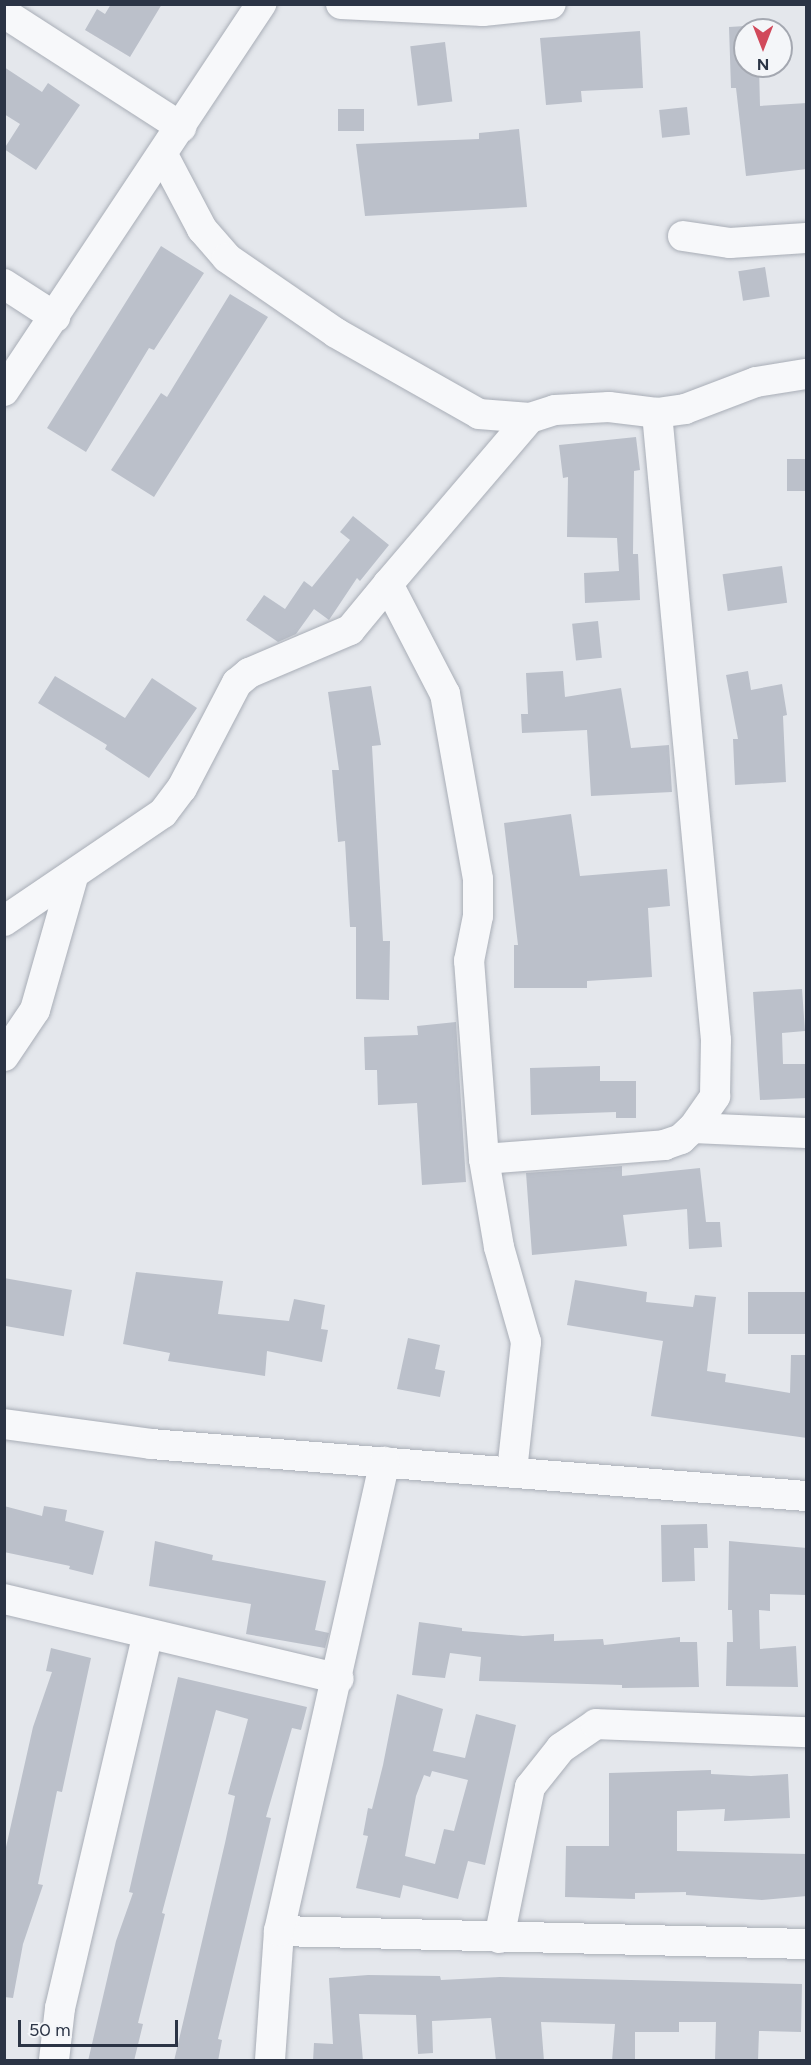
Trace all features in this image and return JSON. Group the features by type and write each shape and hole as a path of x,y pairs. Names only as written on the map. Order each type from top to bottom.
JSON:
{"street":[{"path":"4,391 261,4"},
{"path":"341,4 483,11 550,4"},
{"path":"4,13 181,127"},
{"path":"162,155 202,229 227,258 336,333 479,414 530,418 555,410 586,408 657,413 685,409 756,382 807,374"},
{"path":"683,236 730,243 807,238"},
{"path":"4,284 55,317"},
{"path":"484,1158 646,1150 681,1139 693,1128 715,1096 716,1040 657,413"},
{"path":"4,921 30,901 73,877 163,813 182,788 237,683 249,673 331,641 350,630 530,418"},
{"path":"388,584 445,694 478,879 478,916 469,961 484,1158 499,1247 526,1342 512,1471"},
{"path":"4,1056 35,1010 73,877"},
{"path":"693,1128 807,1133"},
{"path":"4,1424 151,1444 807,1496"},
{"path":"270,2061 279,1931 339,1679 385,1462"},
{"path":"4,1599 339,1679"},
{"path":"54,2061 60,2008 148,1634"},
{"path":"499,1938 530,1787 561,1748 596,1724 807,1732"},
{"path":"279,1931 807,1944"}],"building":[{"path":"111,4 162,4 130,57 85,30 97,9 105,14"},
{"path":"729,27 733,27 733,78 759,78 760,106 807,103 807,169 746,176 736,88 731,88"},
{"path":"640,31 643,88 581,91 582,102 546,105 540,38"},
{"path":"445,42 452,102 418,106 410,46"},
{"path":"4,67 42,92 48,83 80,105 36,170 4,149 20,124 4,114"},
{"path":"687,107 690,135 662,138 659,110"},
{"path":"338,109 364,109 364,131 338,131"},
{"path":"519,129 527,207 365,216 356,144 479,139 479,133"},
{"path":"161,246 204,273 154,350 149,348 86,452 47,428"},
{"path":"765,267 770,297 743,301 738,271"},
{"path":"230,294 268,317 154,497 111,470 161,393 167,397"},
{"path":"636,437 640,470 634,471 633,554 638,554 640,600 585,603 584,573 619,571 617,538 567,537 568,477 563,478 559,445"},
{"path":"787,459 806,459 806,491 787,491"},
{"path":"353,516 389,545 360,581 357,578 329,620 314,609 296,634 278,642 246,620 264,595 285,609 304,581 312,587 350,540 340,532"},
{"path":"782,566 787,603 728,611 723,574"},
{"path":"598,621 602,658 576,661 572,624"},
{"path":"563,671 565,697 621,688 631,748 669,745 672,792 591,796 587,730 522,733 521,714 528,714 526,673"},
{"path":"748,671 751,690 782,684 787,715 783,716 786,782 735,785 733,739 738,739 726,675"},
{"path":"55,676 125,718 152,678 197,708 149,778 105,749 107,745 38,703"},
{"path":"371,686 381,745 372,746 383,941 390,941 389,1000 356,999 356,927 350,927 345,841 338,842 332,770 339,770 328,692"},
{"path":"571,814 580,876 667,869 670,906 648,908 652,977 587,981 587,988 514,988 514,945 518,945 504,823"},
{"path":"802,989 805,1031 782,1033 783,1064 807,1064 807,1098 760,1100 753,992"},
{"path":"456,1022 466,1182 422,1185 417,1103 378,1105 377,1070 365,1070 364,1037 418,1035 417,1026"},
{"path":"600,1066 600,1081 636,1081 636,1118 616,1118 616,1112 531,1115 530,1068"},
{"path":"622,1166 622,1176 700,1168 706,1222 720,1222 722,1247 689,1249 687,1209 623,1215 627,1246 532,1255 526,1173"},
{"path":"136,1272 223,1281 218,1314 289,1321 294,1299 325,1305 321,1329 328,1330 322,1362 267,1351 265,1376 168,1361 170,1353 123,1344"},
{"path":"4,1278 72,1290 64,1336 4,1326"},
{"path":"575,1280 647,1292 646,1302 693,1307 695,1295 716,1297 707,1371 726,1374 725,1382 790,1393 791,1355 807,1355 807,1438 651,1416 663,1341 567,1325"},
{"path":"748,1292 806,1292 806,1334 748,1334"},
{"path":"408,1338 440,1345 435,1369 445,1371 440,1397 397,1389"},
{"path":"4,1506 42,1516 44,1506 67,1510 65,1521 104,1531 93,1575 69,1569 70,1566 4,1552"},
{"path":"707,1524 708,1548 694,1548 695,1581 662,1582 661,1525"},
{"path":"155,1541 213,1555 212,1560 326,1581 315,1630 329,1633 325,1648 246,1634 251,1604 149,1586"},
{"path":"729,1541 807,1548 807,1595 770,1594 770,1611 759,1610 760,1649 796,1646 798,1687 726,1686 727,1642 733,1642 732,1610 728,1610"},
{"path":"419,1622 462,1628 462,1631 523,1636 554,1634 554,1641 603,1639 604,1645 680,1637 680,1642 697,1642 699,1687 622,1688 622,1685 479,1681 481,1657 450,1653 445,1678 412,1675"},
{"path":"51,1648 91,1658 62,1792 57,1791 38,1884 43,1885 23,1944 13,1998 4,1997 4,1856 33,1727 52,1672 46,1671"},
{"path":"178,1677 307,1707 301,1730 292,1728 266,1817 271,1818 218,2039 222,2040 218,2061 174,2061 225,1843 235,1796 228,1794 248,1719 216,1710 162,1913 165,1914 138,2023 143,2024 134,2061 88,2061 116,1941 133,1893 129,1892"},
{"path":"397,1694 443,1709 433,1751 465,1758 476,1714 516,1725 485,1865 468,1861 458,1899 403,1885 400,1898 356,1888 368,1836 363,1835 368,1808 372,1809","holes":["432,1771 468,1780 454,1831 444,1829 435,1864 405,1856 416,1796 424,1775 430,1777"]},
{"path":"711,1770 711,1774 751,1776 788,1774 790,1818 724,1821 725,1809 677,1811 677,1851 807,1854 807,1896 762,1900 686,1895 686,1892 635,1893 635,1899 565,1897 566,1846 609,1846 609,1773"},
{"path":"368,1975 440,1976 441,1980 500,1977 802,1984 801,2032 759,2031 758,2061 715,2061 716,2022 679,2022 679,2032 635,2032 635,2061 612,2061 615,2024 541,2022 544,2061 496,2061 491,2018 432,2021 433,2053 418,2054 416,2015 359,2014 363,2061 313,2061 314,2043 333,2044 329,1978"}]}
